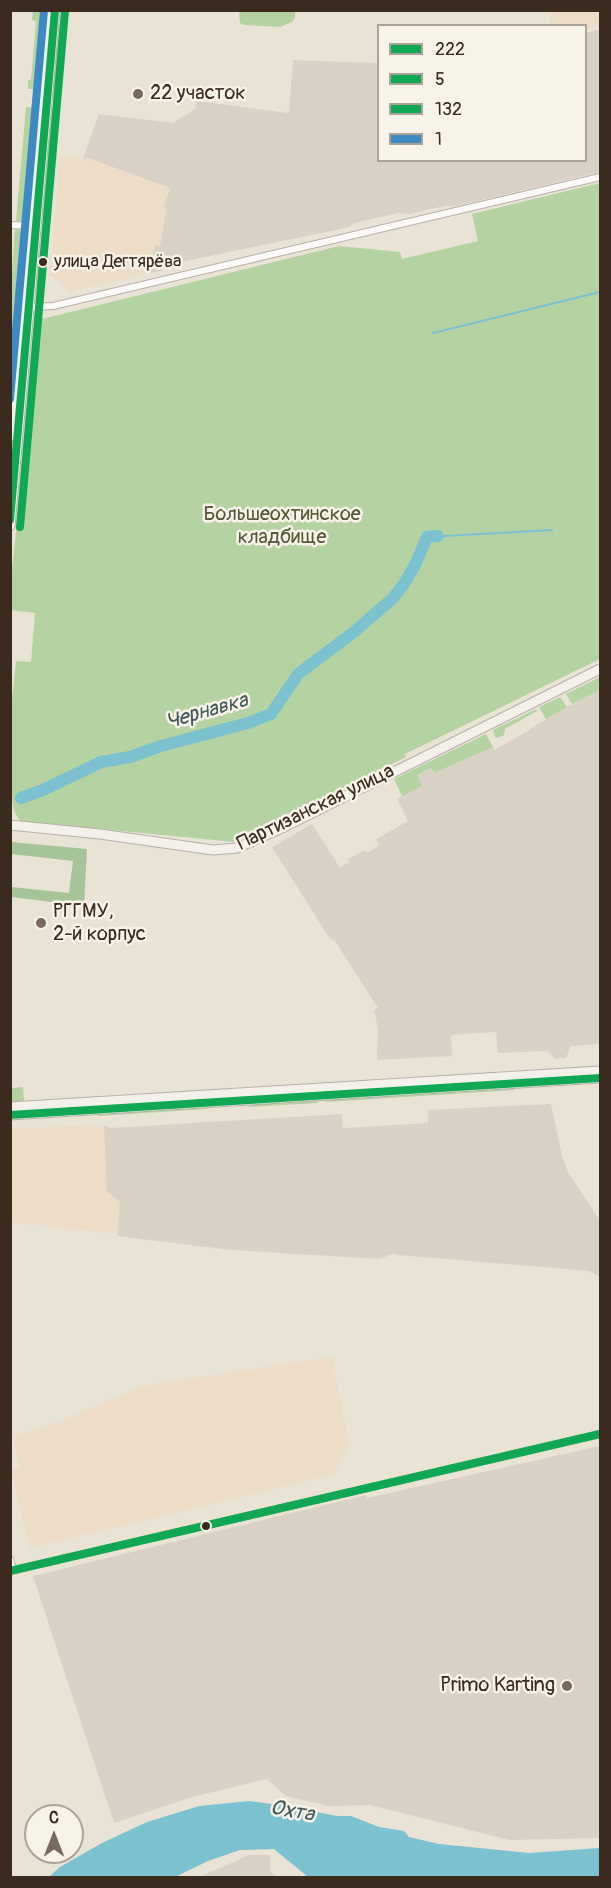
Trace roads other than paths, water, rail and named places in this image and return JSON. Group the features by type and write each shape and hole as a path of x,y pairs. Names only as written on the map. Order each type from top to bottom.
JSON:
{"street":[{"path":"10,526 14,423 26,307 46,10"},
{"path":"32,226 55,10"},
{"path":"26,307 53,306 600,177"},
{"path":"10,225 32,226"},
{"path":"10,436 14,423"},
{"name":"Партизанская улица","path":"10,825 100,834 213,850 237,848 282,828 600,669"},
{"path":"10,1107 600,1071"},
{"path":"10,1114 600,1078"},
{"path":"10,1559 12,1570 600,1434"}],"water":[{"name":"Охта","path":"249,1801 337,1816 351,1816 379,1827 404,1831 409,1837 439,1844 529,1853 600,1848 600,1877 308,1877 274,1849 240,1850 208,1861 175,1877 49,1877 65,1864 84,1864 84,1853 102,1843 147,1822 199,1806"}],"waterway":[{"path":"433,333 600,292"},
{"path":"445,536 552,530"},
{"name":"Чернавка","path":"21,798 101,762 130,757 161,746 248,723 271,714 298,674 354,632 392,599 416,563 427,537 438,536"}],"place":[{"name":"22 участок","path":"138,94"},
{"name":"улица Дегтярёва","path":"43,262"},
{"name":"РГГМУ, 2-й корпус","path":"41,923"},
{"name":"Primo Karting","path":"567,1686"}],"park label":[{"name":"Большеохтинское кладбище","path":"282,526"}]}
